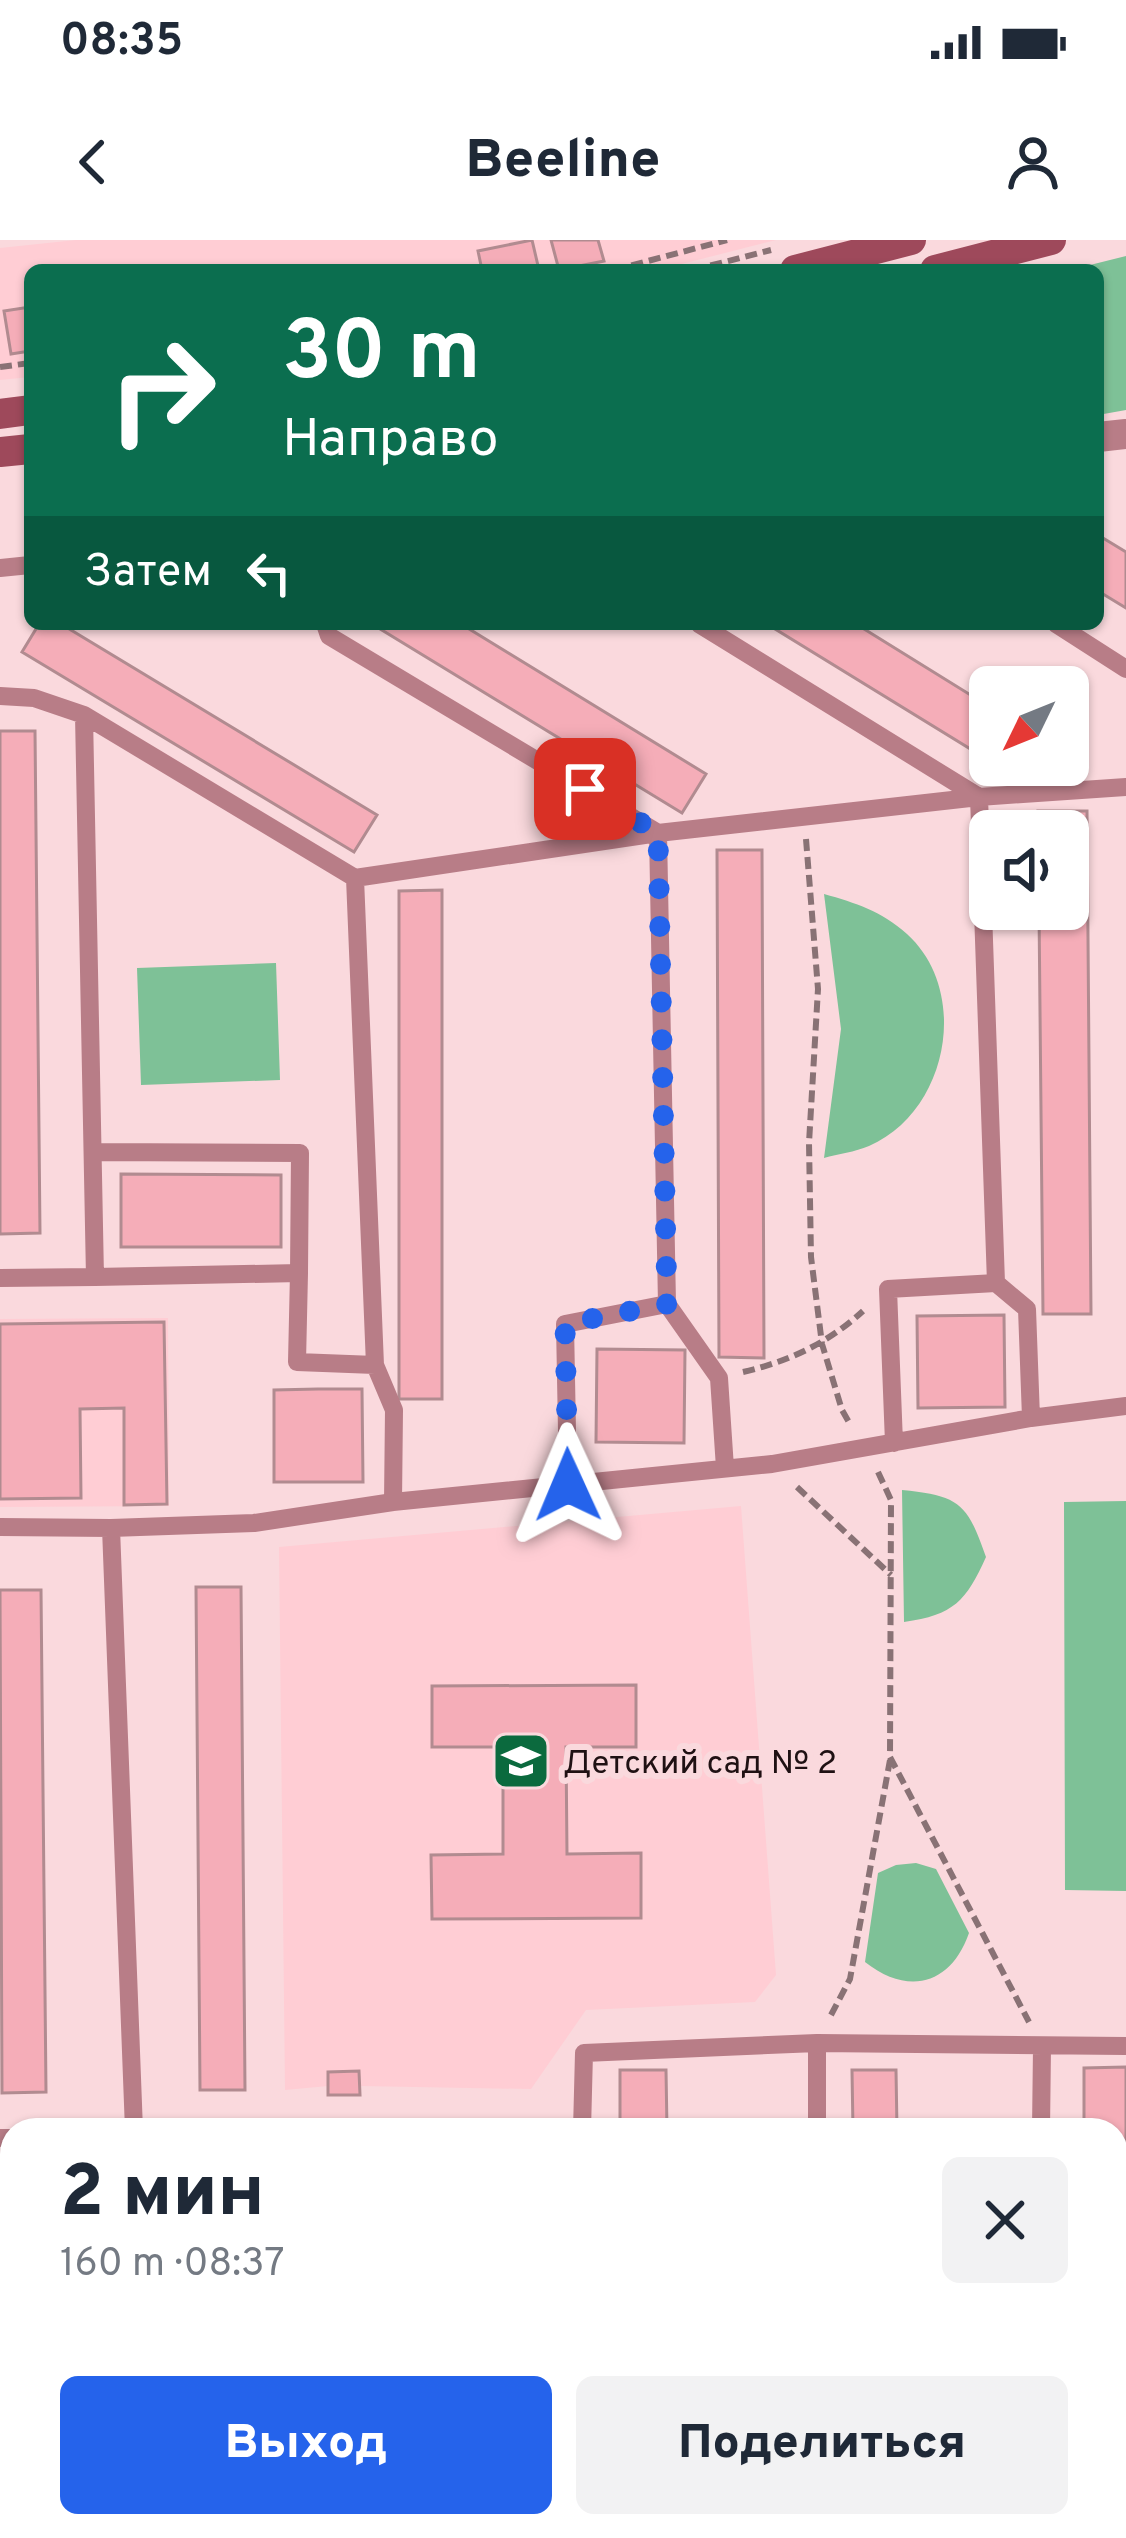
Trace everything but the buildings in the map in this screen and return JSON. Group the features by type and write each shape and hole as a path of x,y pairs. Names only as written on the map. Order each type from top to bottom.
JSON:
{"main road":[{"path":"792,258 911,240"},
{"path":"958,264 1051,240"}],"lane":[{"path":"327,630 329,636 658,833"},
{"path":"709,630 979,797"},
{"path":"1065,630 1126,669"},
{"path":"0,696 34,698 83,715 355,878 658,833 979,797 1126,787"},
{"path":"83,715 95,1276"},
{"path":"979,797 996,1283"},
{"path":"658,833 667,1304 719,1378 724,1468"},
{"path":"355,878 375,1365 394,1410 393,1502"},
{"path":"93,1152 300,1153 297,1362 375,1365"},
{"path":"0,1278 299,1273"},
{"path":"894,1443 889,1289 996,1283 1027,1309 1030,1418"},
{"path":"568,1485 565,1324 667,1304"},
{"path":"0,1527 254,1523 393,1502 772,1463 1126,1406"},
{"path":"111,1528 134,2118"},
{"path":"817,2043 818,2118"},
{"path":"582,2118 584,2053 817,2043 1126,2046"},
{"path":"1041,2118 1042,2047"}],"path":[{"path":"637,264 727,240"},
{"path":"742,264 792,258"},
{"path":"719,1378 778,1364 822,1344 889,1289"},
{"path":"772,1463 891,1575"},
{"path":"817,2043 850,1979 890,1757"}],"shaded area":[{"path":"76,240 776,240 682,264 24,264 24,378 0,380 0,248"},
{"path":"168,1318 169,1506 0,1507 0,1319"},
{"name":"Детский сад № 2","path":"741,1506 776,1975 755,2002 586,2010 531,2089 360,2086 358,2071 328,2072 328,2086 285,2090 279,1547"}],"green space":[{"path":"1126,256 1126,410 1104,414 1104,264 1094,264"},
{"path":"824,894 868,909 907,934 927,958 939,987 944,1018 933,1079 917,1107 896,1130 869,1146 824,1158 841,1029"},
{"path":"276,963 280,1080 141,1085 137,968"},
{"path":"902,1490 937,1495 959,1506 986,1557 956,1603 935,1615 904,1622"},
{"path":"1126,1501 1126,1891 1065,1890 1064,1502"},
{"path":"916,1863 936,1869 969,1933 961,1951 940,1974 912,1981 881,1973 865,1962 878,1873"}],"place":[{"name":"Детский сад № 2","path":"521,1761"}],"route":[{"path":"568,1485 565,1324 667,1304 658,833 585,789"}]}
